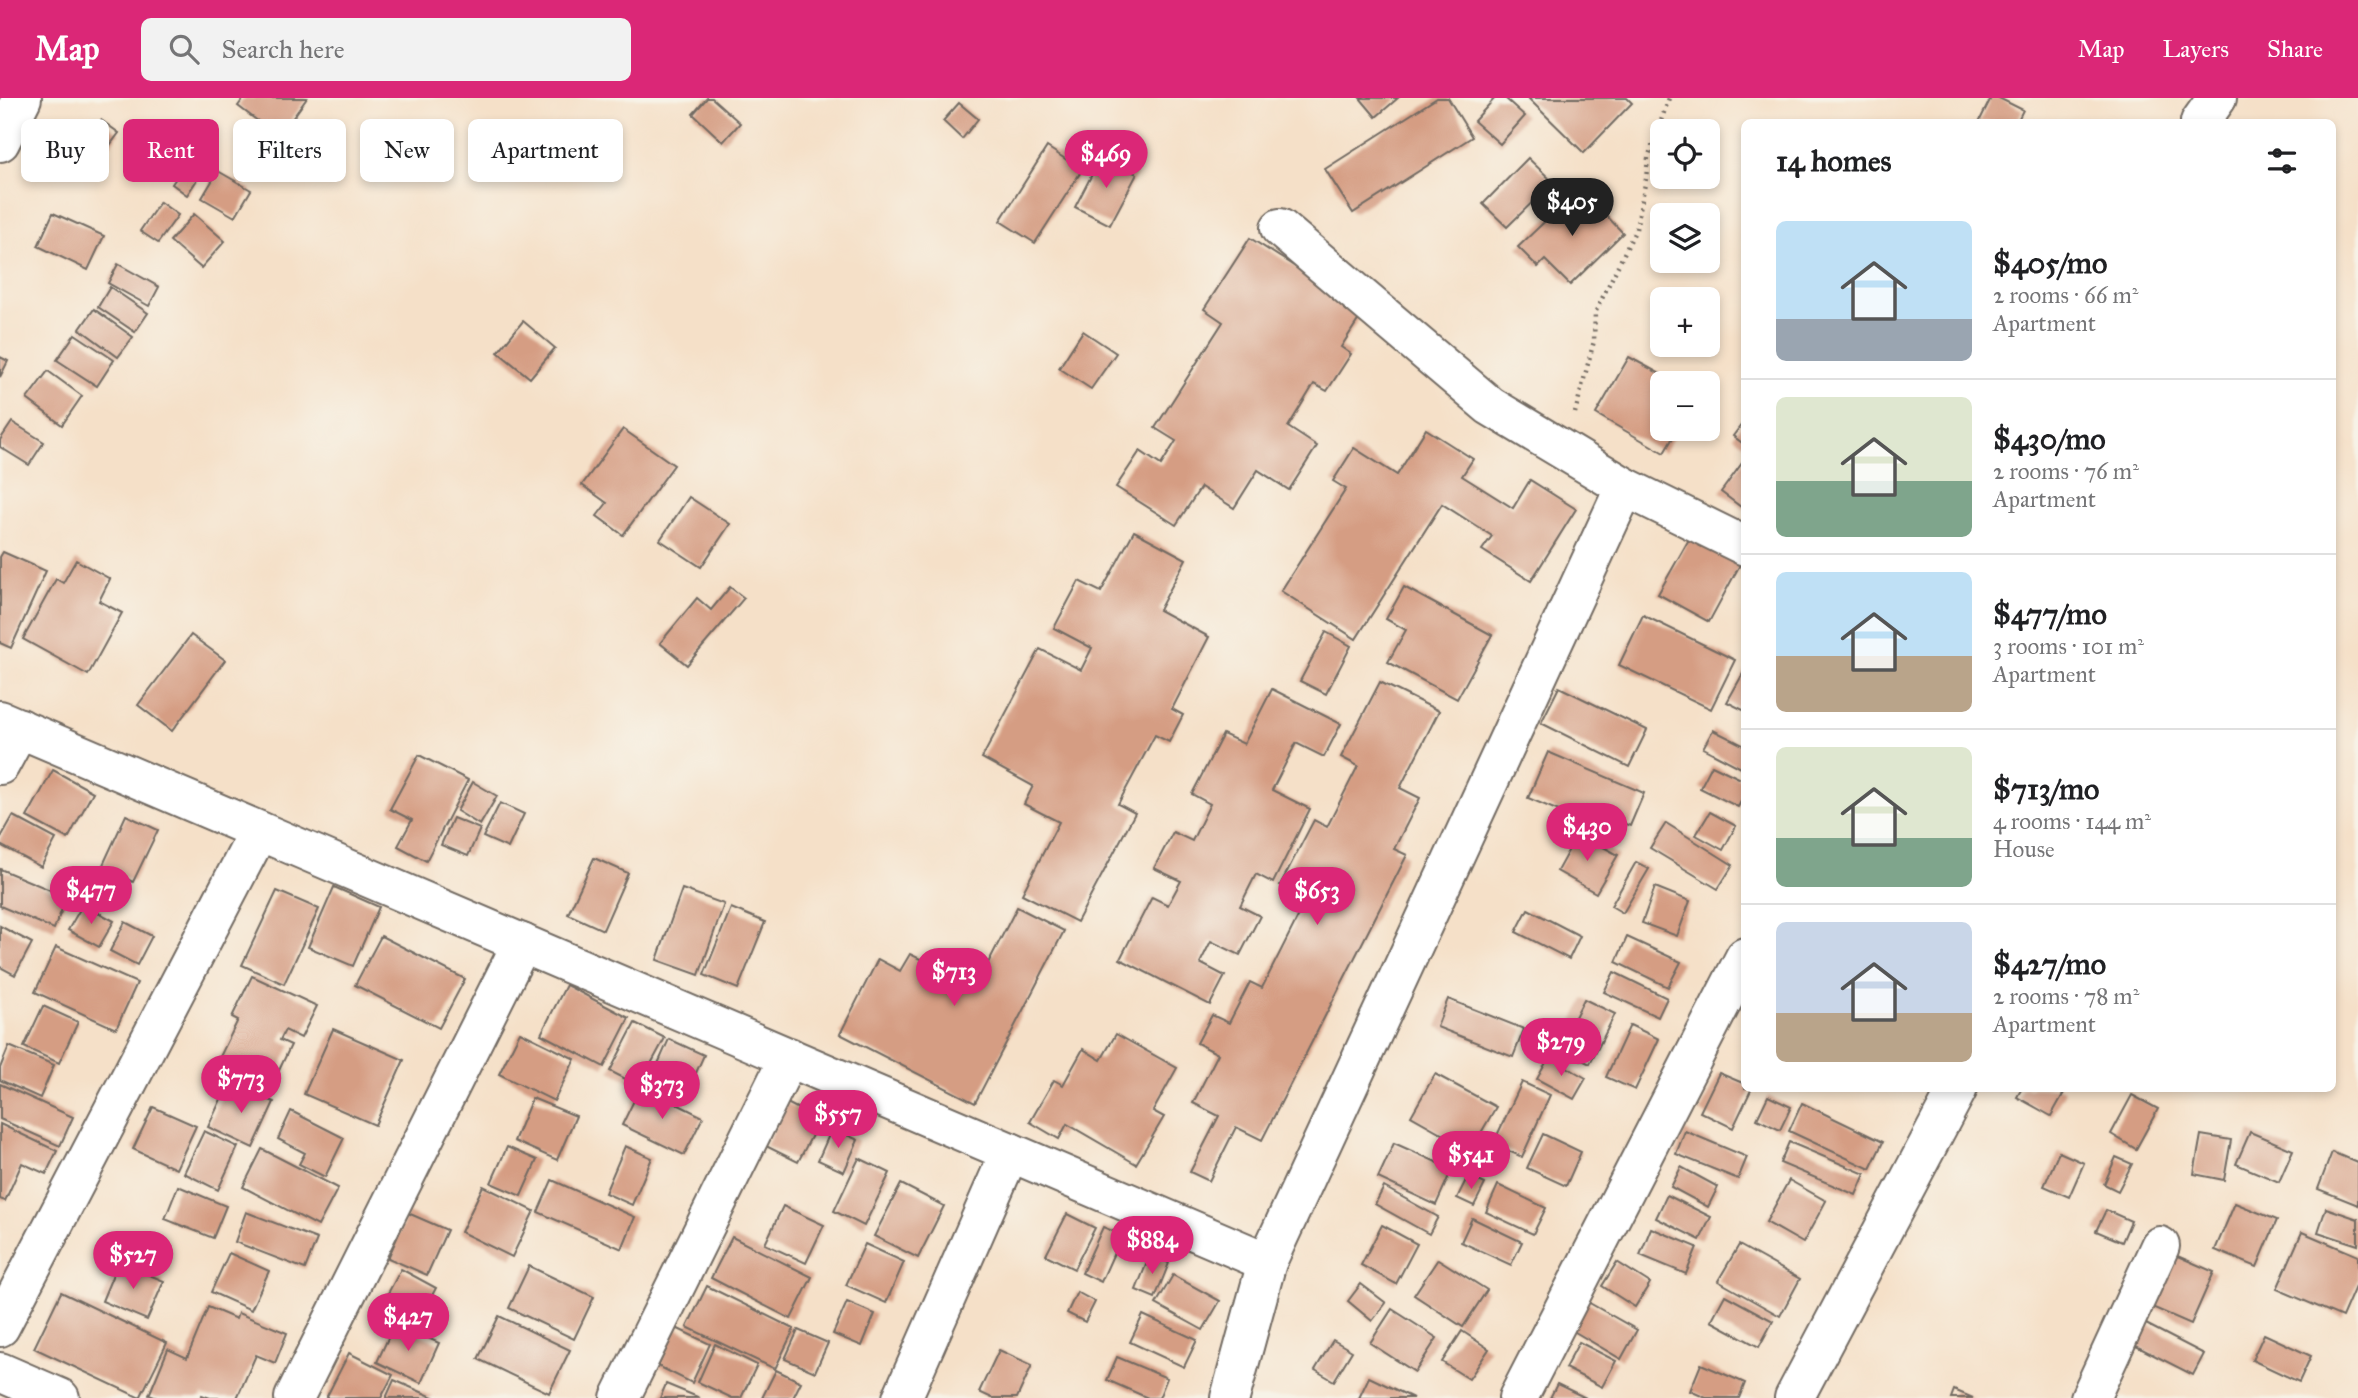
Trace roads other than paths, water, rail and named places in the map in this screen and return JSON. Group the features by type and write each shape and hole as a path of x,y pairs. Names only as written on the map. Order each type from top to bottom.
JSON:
{"street":[{"path":"0,142 22,98"},
{"path":"2202,119 2217,98"},
{"path":"1280,228 1490,406 1625,487 1741,544"},
{"path":"1230,1398 1267,1262 1625,487"},
{"path":"0,765 10,724 1267,1262"},
{"path":"0,1327 259,831"},
{"path":"294,1398 522,943"},
{"path":"1518,1398 1741,965"},
{"path":"620,1398 789,1057"},
{"path":"1794,1398 1956,1092"},
{"path":"902,1398 1010,1152"},
{"path":"2090,1398 2160,1246"},
{"path":"0,1372 60,1398"}]}
